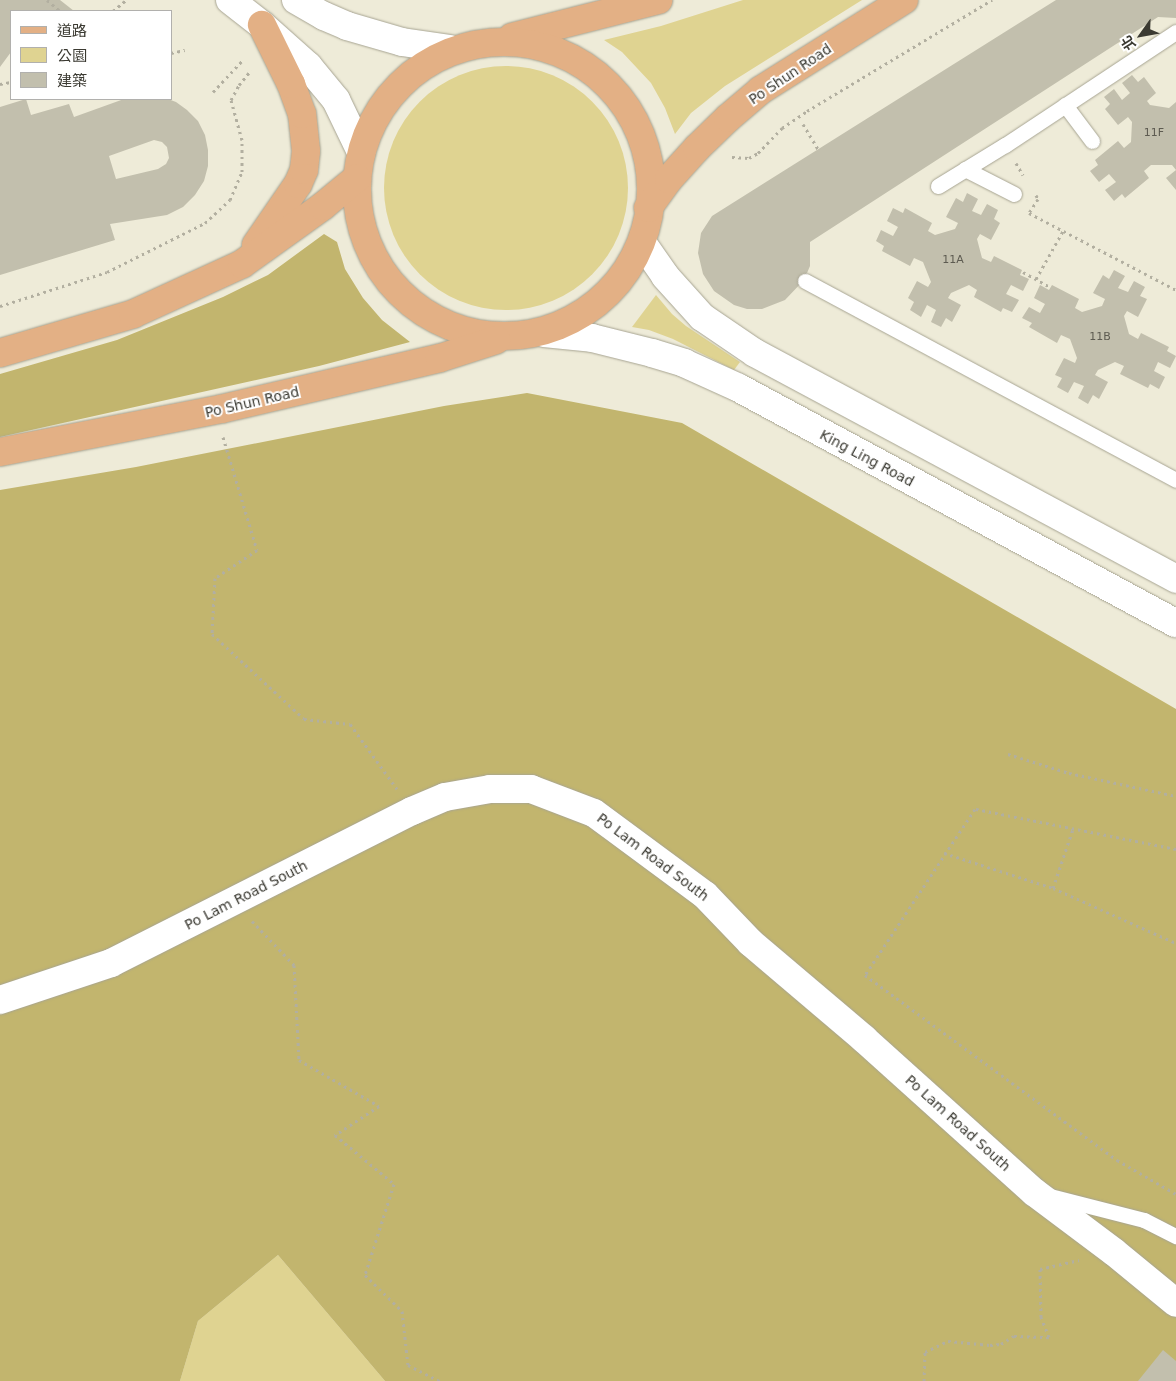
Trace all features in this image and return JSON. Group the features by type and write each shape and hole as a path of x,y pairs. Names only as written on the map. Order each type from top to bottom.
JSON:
{"main road":[{"path":"501,40 658,0"},
{"name":"Po Shun Road","path":"648,208 669,179 697,148 761,90 904,0"},
{"path":"242,264 286,205 298,184 304,170 306,151 302,114 291,84 262,25"},
{"path":"501,40 528,42 553,48 577,60 599,76 618,95 632,117 643,142 648,168 648,208 643,244 621,279 602,299 580,316 544,333 500,339 465,332 438,321 415,307 398,290 382,268 370,246 362,222 359,165 375,116 394,88 420,65 450,50 475,42 501,40"},
{"path":"0,354 133,314 242,264 323,206 359,165"},
{"name":"Po Shun Road","path":"0,452 221,409 440,358 500,339"}],"street":[{"path":"230,0 262,25 308,66 329,90 344,113 359,165"},
{"path":"296,0 324,16 347,26 402,42 450,50"},
{"path":"643,244 665,276 702,317 755,353 1176,579"},
{"name":"King Ling Road","path":"544,333 592,338 652,353 684,363 739,388 1176,623"},
{"name":"Po Lam Road South","path":"0,1000 111,963 412,811 445,797 490,788 531,789 594,813 705,895 751,943 864,1039 1034,1192 1114,1252 1176,1304"}],"lane":[{"path":"938,186 1005,145 1176,32"},
{"path":"1065,105 1092,141"},
{"path":"965,169 1014,194"},
{"path":"805,281 1176,480"},
{"path":"1034,1192 1144,1220 1176,1236"}],"path":[{"path":"46,0 59,10"},
{"path":"114,10 126,0"},
{"path":"732,157 749,158 758,153 782,128 801,115 992,0"},
{"path":"172,53 185,50"},
{"path":"213,92 242,61"},
{"path":"0,306 106,272 205,223 230,200 242,172 242,140 231,100 239,85 251,70"},
{"path":"803,124 818,149"},
{"path":"1005,145 1024,176"},
{"path":"1033,191 1038,199 1029,213 1176,290"},
{"path":"1036,279 1064,232"},
{"path":"1023,272 1050,287"},
{"path":"222,434 257,550 215,578 212,634 304,720 350,724 412,811"},
{"path":"1008,754 1069,773 1176,796"},
{"path":"1176,850 975,809 864,975 1117,1160 1176,1194"},
{"path":"1053,888 1073,829"},
{"path":"944,853 1053,888 1176,943"},
{"path":"233,901 294,965 299,1060 378,1106 335,1136 394,1184 366,1275 402,1311 408,1365 440,1381"},
{"path":"924,1381 925,1352 948,1342 1001,1344 1014,1336 1049,1337 1040,1317 1040,1269"}],"green space":[{"path":"743,0 862,0 725,86 691,113 675,134 665,108 651,83 622,52 604,40 661,26"},
{"path":"518,66 541,71 564,80 592,102 608,120 619,141 626,164 628,188 626,212 619,235 608,256 592,274 574,290 553,301 518,310 494,310 459,301 438,290 404,256 393,235 386,212 384,176 393,141 404,120 438,86 459,75 482,68"},
{"path":"656,295 672,314 686,326 740,362 734,370 673,339 649,330 632,327"},
{"path":"278,1255 385,1381 180,1381 198,1321"}],"shaded area":[{"path":"324,234 337,242 345,269 363,298 382,320 410,342 319,366 0,437 0,374 117,340 223,297 268,275"},
{"path":"527,393 682,423 1176,709 1176,1381 385,1381 278,1255 198,1321 180,1381 0,1381 0,490 136,467 444,406"}],"building":[{"path":"0,0 60,0 73,10 10,10 10,53 0,67"},
{"path":"1056,0 1176,0 1176,18 1158,17 810,242 810,266 804,280 785,300 762,309 747,309 734,305 714,291 703,274 698,253 701,233 712,216"},
{"path":"1132,75 1138,82 1144,77 1156,93 1147,101 1150,105 1169,108 1176,102 1176,170 1172,165 1151,165 1144,171 1149,178 1125,198 1122,194 1114,201 1105,190 1116,182 1109,174 1099,182 1090,171 1098,165 1095,160 1118,141 1124,148 1131,142 1132,122 1128,117 1118,125 1105,109 1110,104 1104,97 1114,89 1122,100 1130,93 1122,83"},
{"path":"26,100 31,115 69,104 74,117 121,100 171,100 187,110 198,121 205,135 208,150 208,166 204,181 195,195 183,207 167,215 110,224 115,240 0,275 0,107","holes":["154,140 162,142 167,147 169,158 166,164 158,169 116,179 109,156"]},
{"path":"1176,170 1176,190 1166,178"},
{"path":"967,193 978,199 972,211 981,215 987,204 998,210 994,219 1000,223 991,240 980,234 977,239 982,258 991,262 994,256 1022,270 1020,275 1029,279 1023,291 1011,285 1006,294 1019,300 1012,312 1003,308 1001,312 974,297 977,290 969,285 951,293 948,298 961,305 952,322 946,318 941,327 931,322 936,310 927,305 921,317 910,310 914,302 908,298 917,281 928,287 931,282 923,262 914,258 910,266 882,251 884,246 876,241 881,230 893,236 898,227 887,221 893,208 903,213 905,208 932,223 928,231 935,235 955,229 958,223 946,217 956,198 963,202"},
{"path":"1114,270 1125,276 1118,288 1128,292 1134,281 1145,287 1140,296 1147,299 1138,317 1127,311 1124,316 1129,334 1138,339 1141,333 1169,347 1167,351 1176,356 1170,368 1158,362 1154,371 1165,377 1159,389 1150,384 1148,388 1120,374 1124,366 1115,362 1098,370 1095,375 1108,382 1099,399 1093,395 1088,404 1078,398 1084,386 1074,382 1068,393 1057,387 1062,378 1055,375 1064,358 1075,363 1077,358 1070,339 1061,335 1057,343 1029,327 1032,323 1022,318 1029,307 1040,313 1045,304 1034,298 1040,285 1049,290 1052,285 1079,299 1075,308 1082,312 1102,306 1105,299 1093,293 1103,275 1109,279"},
{"path":"1163,1350 1176,1361 1176,1381 1138,1381"}]}
